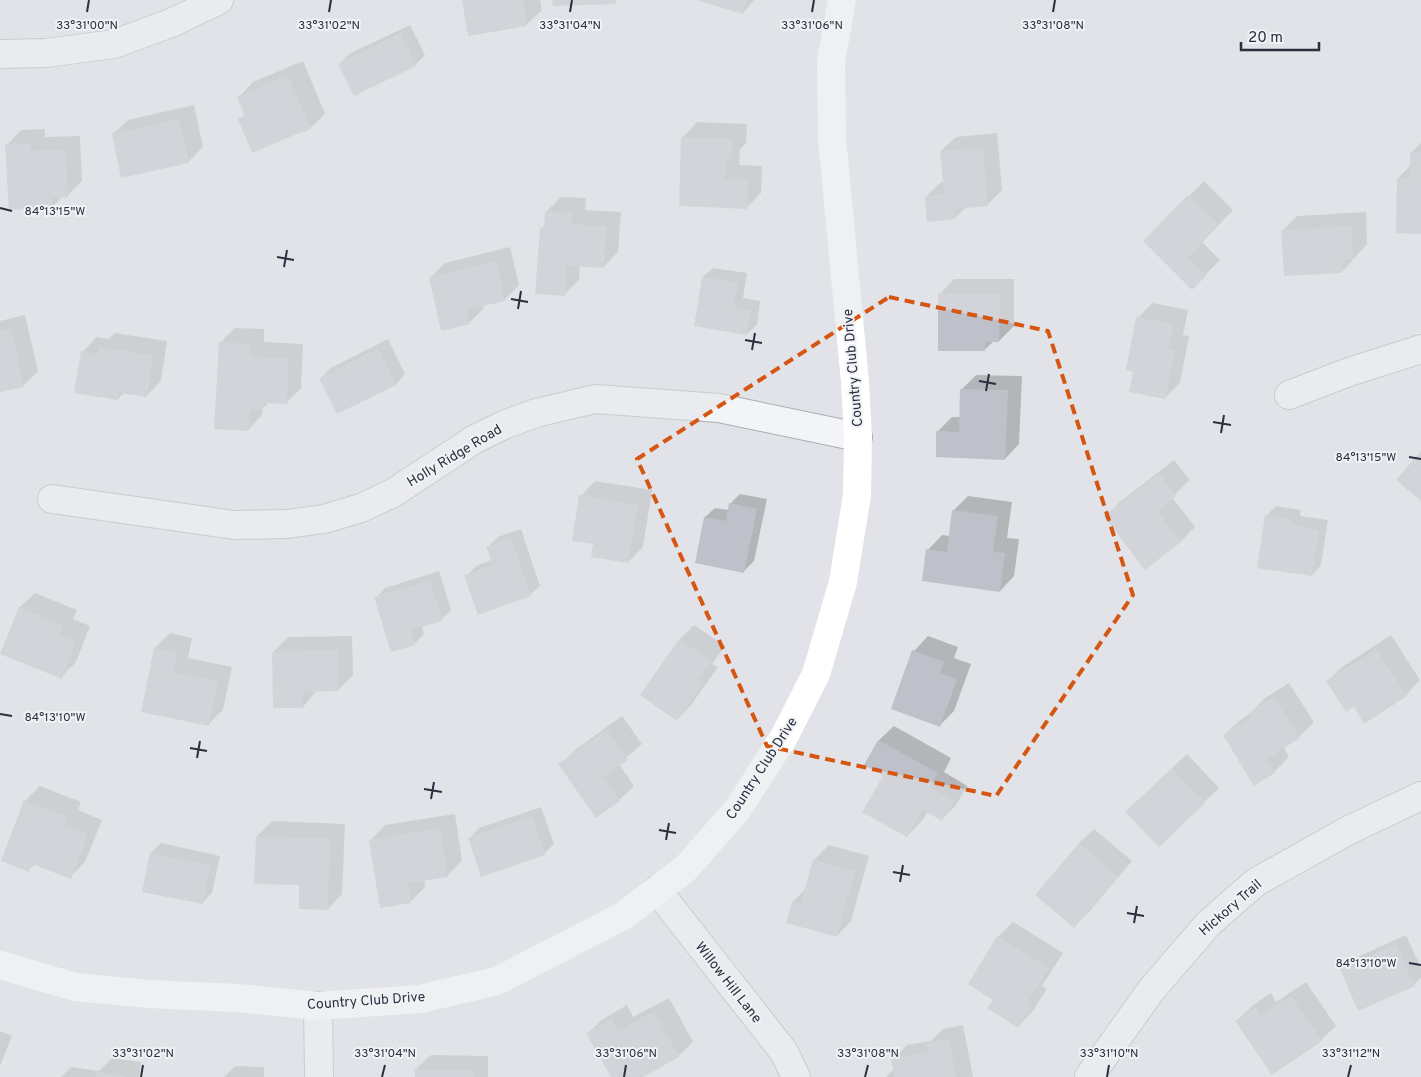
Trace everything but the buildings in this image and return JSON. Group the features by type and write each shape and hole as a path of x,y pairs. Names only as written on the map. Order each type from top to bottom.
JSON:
{"street":[{"path":"0,54 46,53 114,44 167,11 219,0"},
{"name":"Country Club Drive","path":"0,964 74,987 148,994 237,998 318,1006 420,998 497,981 622,916 686,868 737,810 784,738 816,674 843,582 857,495 858,437 855,382 832,138 831,61 842,0"},
{"path":"1289,395 1349,372 1421,349"},
{"name":"Holly Ridge Road","path":"52,499 234,525 287,524 324,519 361,508 393,493 475,439 506,424 536,413 595,399 719,408 858,437"},
{"name":"Hickory Trail","path":"1089,1077 1152,989 1202,930 1256,882 1349,830 1421,796"},
{"name":"Willow Hill Lane","path":"657,890 784,1052 796,1077"},
{"path":"318,1006 319,1077"}],"highlighted area":[{"path":"889,297 1048,331 1133,595 996,796 767,746 637,459"}]}
